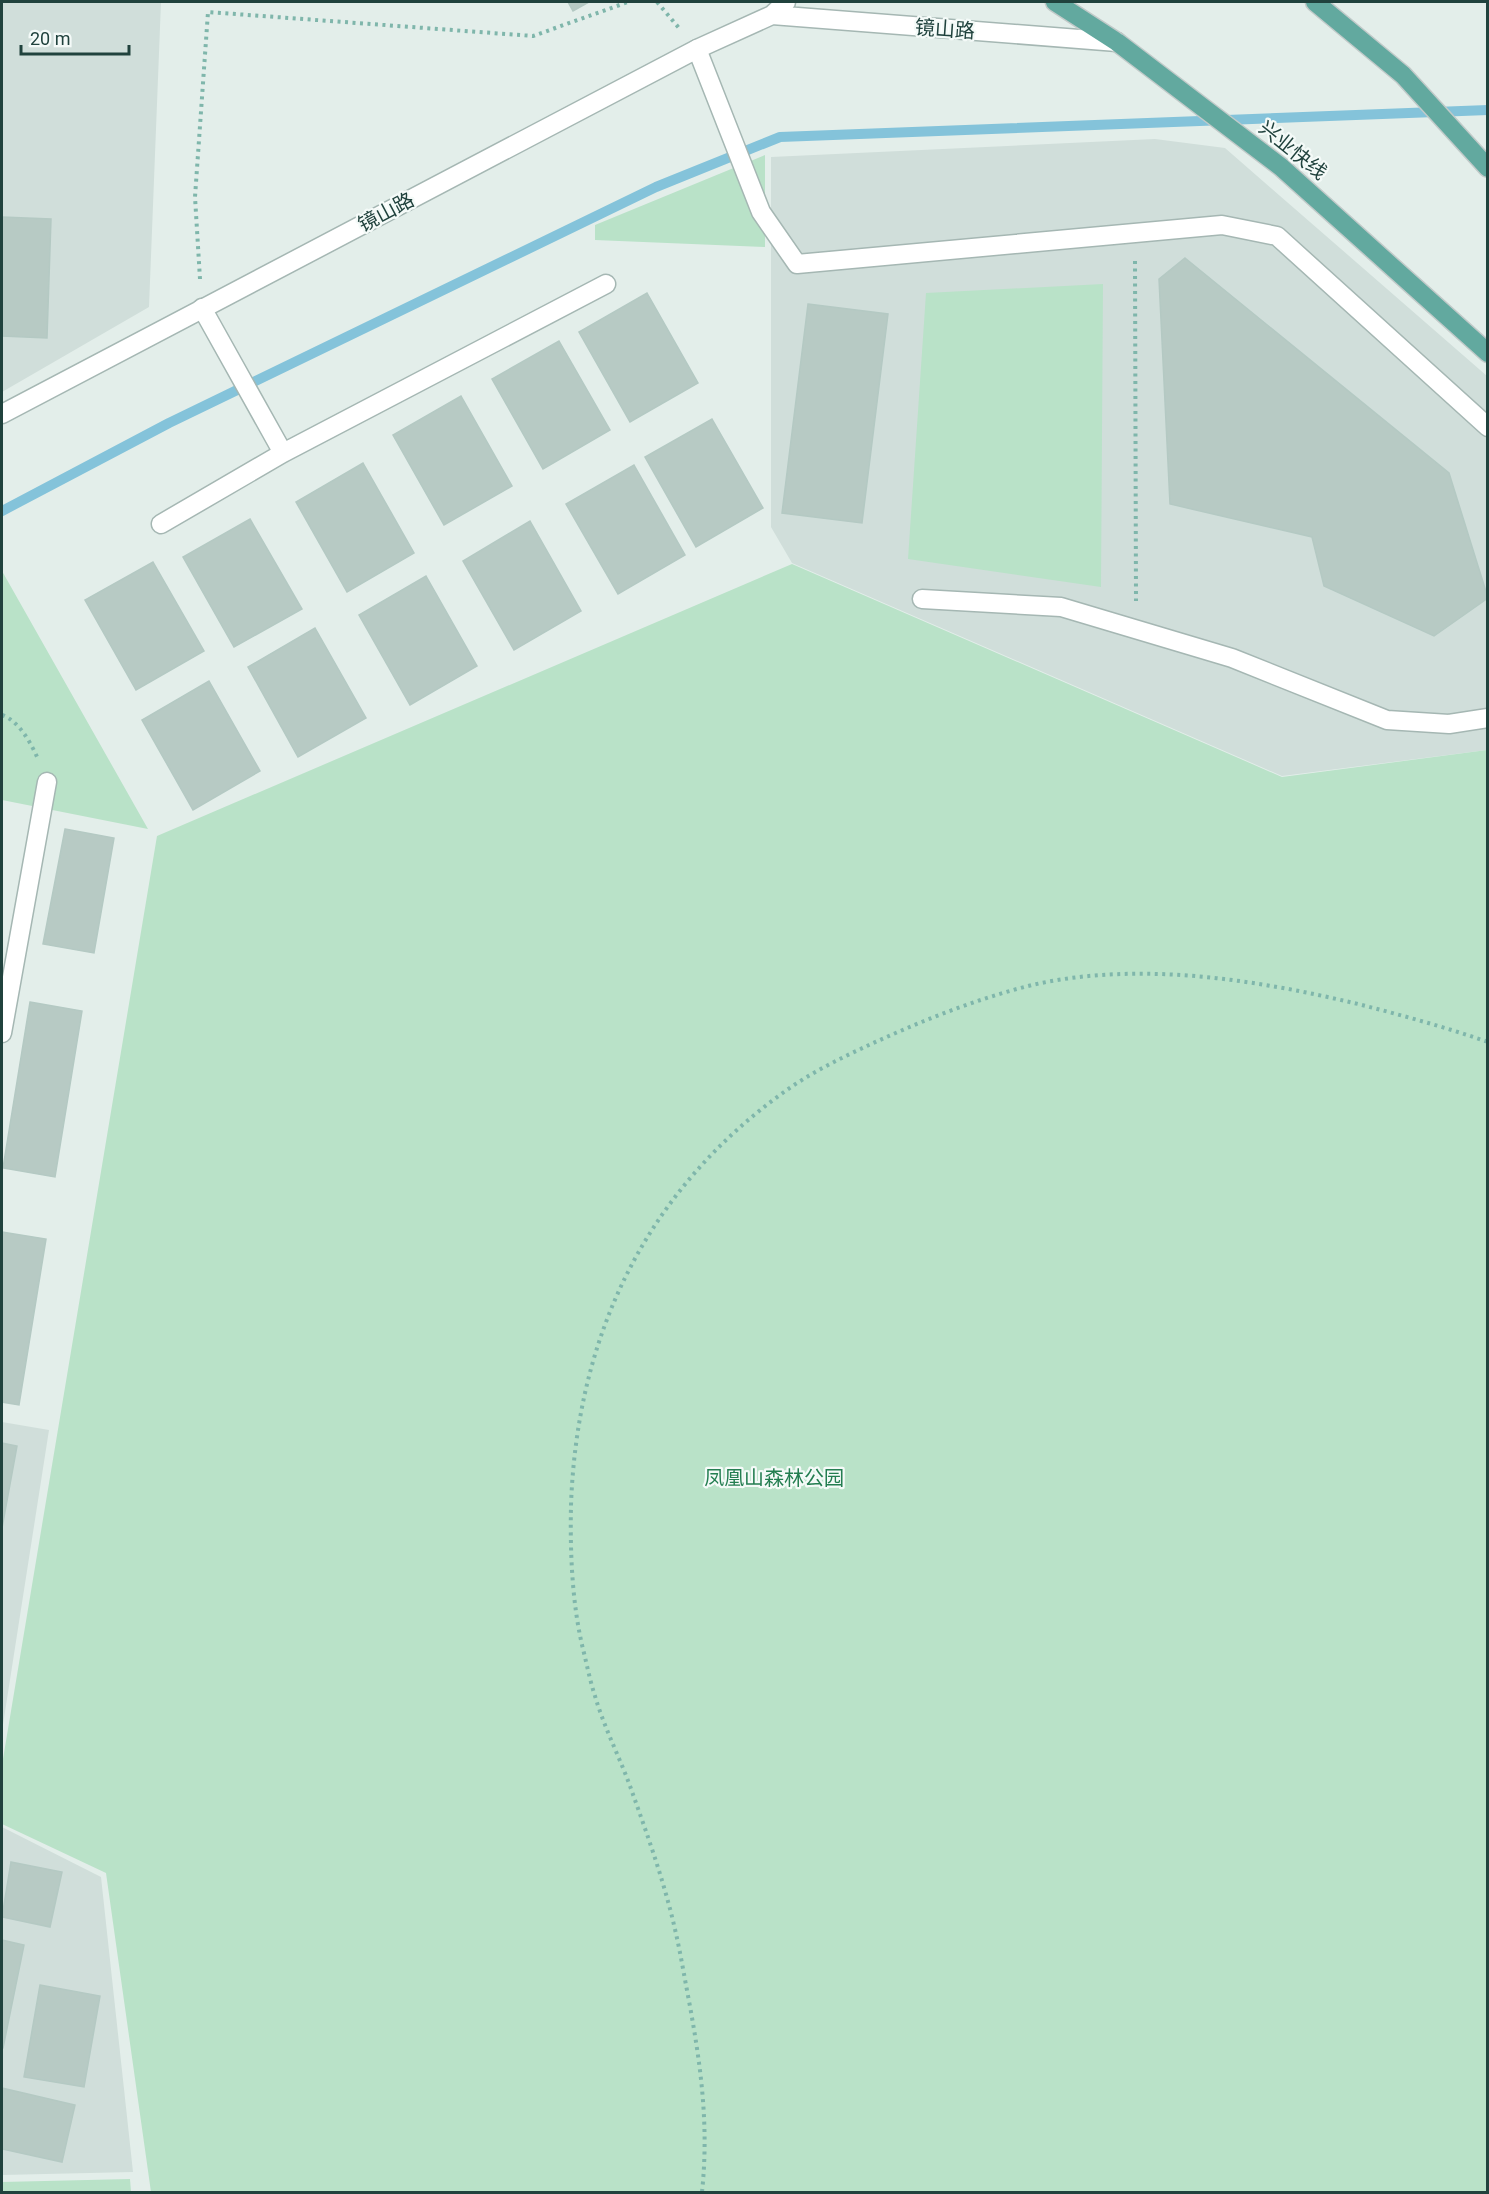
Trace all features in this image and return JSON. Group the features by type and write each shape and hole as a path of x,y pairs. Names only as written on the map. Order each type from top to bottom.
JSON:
{"main road":[{"name":"兴业快线","path":"1054,2 1117,42 1281,167 1488,353"},
{"path":"1315,2 1403,75 1488,168"}],"street":[{"name":"镜山路","path":"2,414 697,49 772,15 786,2"},
{"name":"镜山路","path":"772,15 1117,42"},
{"path":"697,49 761,212 797,264 1222,225 1277,236 1488,427"},
{"path":"161,524 283,453 606,284"},
{"path":"202,308 283,453"},
{"path":"922,599 1061,607 1232,658 1387,720 1449,724 1488,718"},
{"path":"2,1033 47,782"}],"path":[{"path":"202,308 195,197 208,12 532,36 628,2"},
{"path":"1135,233 1136,630"},
{"path":"2,715 8,717 30,741 47,782"},
{"path":"702,2193 706,2157 705,2102 696,2036 673,1921 629,1783 596,1699 584,1654 574,1581 571,1527 573,1460 592,1358 612,1304 661,1214 702,1163 744,1123 788,1089 851,1054 905,1029 960,1008 1034,985 1079,978 1138,974 1192,976 1256,983 1324,996 1397,1014 1488,1042"}],"shaded area":[{"path":"2,2 161,2 149,307 2,392"},
{"path":"1155,139 1225,148 1487,376 1487,750 1282,776 792,563 771,527 771,157"},
{"path":"2,1422 49,1430 2,1731"},
{"path":"2,1827 101,1877 133,2172 2,2175"}],"green space":[{"path":"765,155 765,247 595,240 595,225"},
{"path":"1103,284 1101,587 908,559 926,293"},
{"name":"凤凰山森林公园","path":"792,564 1282,777 1487,750 1487,2192 151,2192 106,1873 2,1824 2,1765 157,836"},
{"path":"2,571 148,829 2,800"},
{"path":"130,2179 131,2192 2,2192 2,2182"}],"building":[{"path":"568,2 589,2 573,11"},
{"path":"2,217 51,219 47,338 2,336"},
{"path":"1185,258 1449,473 1488,598 1434,636 1324,586 1312,537 1170,504 1159,279"},
{"path":"647,293 698,383 630,422 579,332"},
{"path":"808,304 888,314 862,523 782,513"},
{"path":"559,341 610,430 543,469 492,379"},
{"path":"461,396 512,486 444,525 393,435"},
{"path":"712,419 763,508 696,547 645,457"},
{"path":"363,463 414,553 347,592 296,502"},
{"path":"634,465 685,555 618,594 566,504"},
{"path":"250,519 302,609 234,647 183,557"},
{"path":"530,521 581,611 514,650 463,561"},
{"path":"153,562 204,651 136,690 85,600"},
{"path":"426,576 477,666 410,705 359,615"},
{"path":"315,628 366,718 298,757 248,667"},
{"path":"209,681 260,771 193,810 142,720"},
{"path":"65,829 114,838 94,953 43,944"},
{"path":"30,1002 82,1011 55,1177 3,1168"},
{"path":"2,1232 46,1239 19,1405 2,1402"},
{"path":"2,1443 17,1446 2,1528"},
{"path":"11,1862 62,1872 50,1927 2,1917"},
{"path":"2,1940 24,1945 3,2048 2,2048"},
{"path":"40,1985 100,1996 84,2087 24,2077"},
{"path":"2,2088 75,2105 62,2162 2,2149"}],"waterway":[{"path":"2,511 169,423 656,187 780,137 1488,110"}]}
